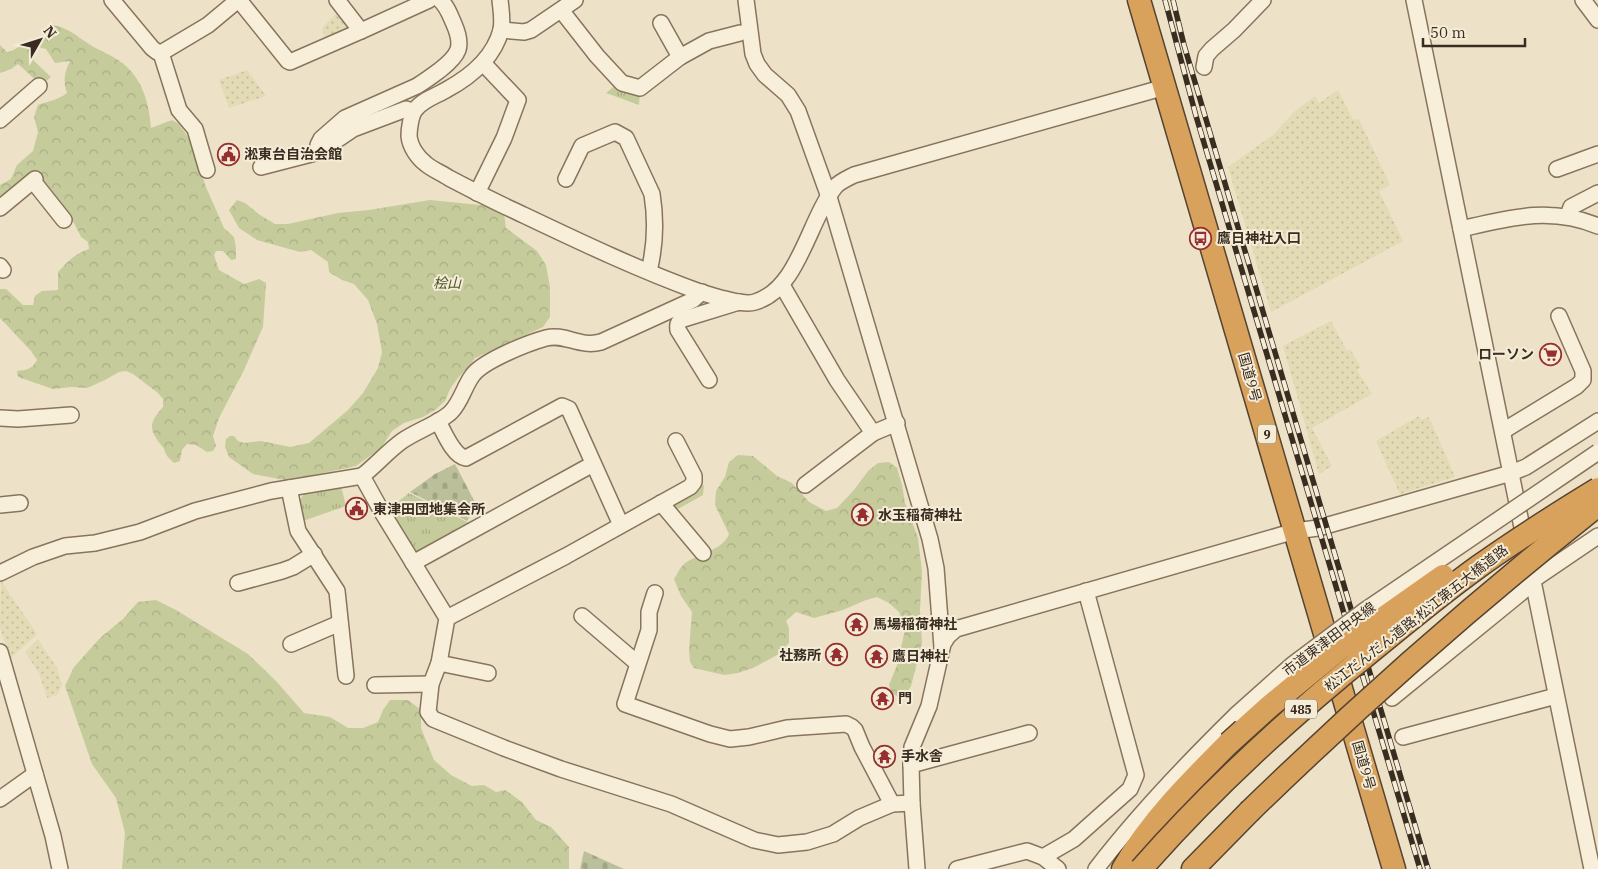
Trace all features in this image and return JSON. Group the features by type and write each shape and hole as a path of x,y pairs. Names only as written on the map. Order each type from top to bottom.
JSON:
{"highway":[{"name":"国道9号","path":"1139,0 1394,869"},
{"name":"松江だんだん道路;松江第五大橋道路","path":"1141,869 1211,794 1265,741 1323,690 1478,568 1548,519 1598,489"},
{"path":"1193,869 1249,812 1332,733 1541,550 1598,505"},
{"path":"1123,869 1134,850 1180,793 1270,706 1338,650 1452,571 1478,568"}],"street":[{"path":"112,0 152,48 161,53"},
{"path":"161,53 208,25 238,0 289,62 429,0"},
{"path":"337,0 361,31"},
{"path":"319,152 318,145 321,139 345,118 417,86 455,58 459,42 458,36 446,6 440,0"},
{"path":"500,0 501,30 492,51 483,62 460,82 421,104 413,112 409,136 418,156 428,166 477,194 560,232 702,292 738,302 754,303 768,297 782,285 790,275 812,228 836,186 854,175 1165,87"},
{"path":"501,30 524,32 530,30 574,0"},
{"path":"746,0 753,54 757,64 765,75 788,95 798,111 829,197 930,538 937,578 942,649 929,706 912,747 912,803 917,869"},
{"path":"1204,68 1206,56 1212,49 1234,30 1263,0"},
{"path":"1414,0 1592,869"},
{"path":"1583,0 1598,20"},
{"path":"561,10 597,56 622,82 640,88 686,54 709,41 740,33"},
{"path":"661,23 686,54"},
{"path":"161,53 179,110 196,129 207,170"},
{"path":"477,194 504,138 518,100 483,62"},
{"path":"0,120 39,86"},
{"path":"261,167 319,152 353,129 406,109 413,112"},
{"path":"566,179 582,146 615,132 626,138 652,194 653,254 649,271"},
{"path":"1557,169 1598,154"},
{"path":"0,208 34,180 64,220"},
{"path":"1568,216 1571,207 1598,193"},
{"path":"1461,229 1533,215 1568,216 1598,226"},
{"path":"782,285 836,380 873,433"},
{"path":"0,573 33,557 65,546 95,543 140,532 195,511 271,491 362,476 400,442 452,412 473,374 489,361 546,338 558,337 586,344 601,342 693,300 702,292"},
{"path":"709,380 678,330 678,325 680,320 738,302"},
{"path":"1503,431 1577,386 1583,380 1583,372 1559,316"},
{"path":"438,421 456,453 466,458 562,406 569,409 621,525"},
{"path":"0,418 18,419 71,415"},
{"path":"942,649 948,636 961,627 1511,473 1526,466 1598,421"},
{"path":"805,485 873,433 897,423"},
{"path":"447,618 690,486 694,482 694,476 676,441"},
{"name":"市道東津田中央線","path":"1096,869 1156,797 1194,757 1237,714 1292,665 1358,616 1598,452"},
{"path":"413,563 593,464"},
{"path":"362,476 447,618 439,663 431,684 428,712 433,719 553,766 671,804 754,840 778,845 807,842 833,834 859,818 892,804 912,803"},
{"path":"289,488 298,531 337,591 346,676"},
{"path":"0,506 20,503"},
{"path":"661,503 703,552"},
{"path":"1392,698 1533,581 1598,536"},
{"path":"238,583 282,571 314,554"},
{"path":"1043,857 1074,839 1130,789 1136,775 1086,591"},
{"path":"655,593 649,612 649,630 625,704 710,734 730,739 749,738 796,727 846,724 852,727 892,804"},
{"path":"582,616 637,663"},
{"path":"291,644 340,623"},
{"path":"0,652 3,669 35,774 60,869"},
{"path":"439,663 488,673"},
{"path":"375,685 431,684"},
{"path":"1403,737 1556,696"},
{"path":"911,765 1029,733"},
{"path":"0,799 35,774"},
{"path":"957,869 1027,851 1043,857 1058,869"}],"shaded area":[{"path":"340,10 354,29 327,41 322,28"},
{"path":"247,70 266,96 229,108 219,80"},
{"path":"1338,90 1353,120 1359,119 1390,185 1379,191 1403,241 1271,312 1228,167 1273,135 1295,111 1315,96 1319,103"},
{"path":"1331,321 1347,351 1350,349 1361,367 1357,370 1372,394 1312,428 1332,466 1319,474 1283,346"},
{"path":"1419,416 1421,420 1429,417 1455,477 1400,494 1376,441"},
{"path":"1,581 37,634 10,659 0,627"},
{"path":"38,639 57,668 62,685 57,695 47,698 39,673 25,652"}],"green space":[{"path":"52,25 72,32 118,60 129,69 144,92 151,128 172,120 179,124 190,140 206,187 224,228 234,237 236,259 231,260 223,251 216,251 214,255 219,270 244,284 259,279 266,283 263,327 244,370 219,418 213,436 216,446 213,451 207,452 196,445 187,444 182,450 180,461 174,463 167,456 152,430 155,417 163,407 163,399 133,374 126,371 119,372 87,388 53,389 18,377 17,371 29,368 37,360 0,318 0,289 6,289 23,305 33,305 35,296 42,291 58,290 58,272 72,258 89,249 88,242 81,237 72,219 59,210 42,179 0,201 0,185 11,179 17,165 33,151 38,132 34,117 38,105 57,99 67,93 65,77 70,61 55,63 46,49 38,47 33,60 51,77 45,82 39,83 18,64 0,73 0,45 7,52 12,51 23,44 42,37"},
{"path":"617,84 640,93 639,105 606,93"},
{"name":"桧山","path":"237,200 245,203 275,224 288,224 338,213 430,200 490,206 504,214 506,228 537,251 546,265 550,287 550,317 543,327 475,358 450,389 445,401 423,417 404,423 392,431 381,448 356,466 285,480 253,474 229,457 225,447 226,439 234,436 238,441 244,443 261,441 290,447 309,443 348,410 363,393 378,368 382,352 377,324 368,300 354,284 342,280 329,272 328,262 311,250 300,252 257,240 239,228 229,210"},
{"path":"738,455 753,456 777,476 792,483 809,502 826,511 837,508 868,471 878,463 889,462 897,468 905,503 918,538 922,571 920,610 922,643 911,686 905,696 899,698 891,692 889,685 897,665 905,630 899,612 889,603 877,597 843,610 814,618 796,612 786,621 789,628 789,643 779,654 753,668 724,675 694,668 690,662 689,650 692,612 681,596 674,579 680,568 688,561 715,549 726,540 729,534 715,505 716,491 725,477 729,462"},
{"path":"455,464 477,506 467,521 410,492 435,474"},
{"path":"704,485 703,495 676,510 673,506 677,500"},
{"path":"341,486 346,506 303,521 297,504 304,494 320,488"},
{"path":"409,493 471,524 421,554 413,551 390,510"},
{"path":"156,600 248,654 276,681 304,713 330,717 348,728 363,728 378,722 390,700 408,700 421,710 421,728 434,760 451,775 472,786 484,785 496,792 505,790 522,802 536,820 551,827 569,847 569,869 122,869 125,833 116,798 92,764 65,686 74,667 100,638 123,619 138,602"},
{"path":"584,851 624,869 580,869"}],"railway":[{"path":"1165,0 1196,116 1420,869"},
{"path":"1173,0 1184,45 1428,869"}],"place":[{"name":"淞東台自治会館","path":"228,154"},
{"name":"鷹日神社入口","path":"1201,238"},
{"name":"ローソン","path":"1550,354"},
{"name":"東津田団地集会所","path":"357,509"},
{"name":"水玉稲荷神社","path":"862,515"},
{"name":"馬場稲荷神社","path":"857,624"},
{"name":"社務所","path":"837,655"},
{"name":"鷹日神社","path":"876,656"},
{"name":"門","path":"882,698"},
{"name":"手水舎","path":"885,756"}]}
